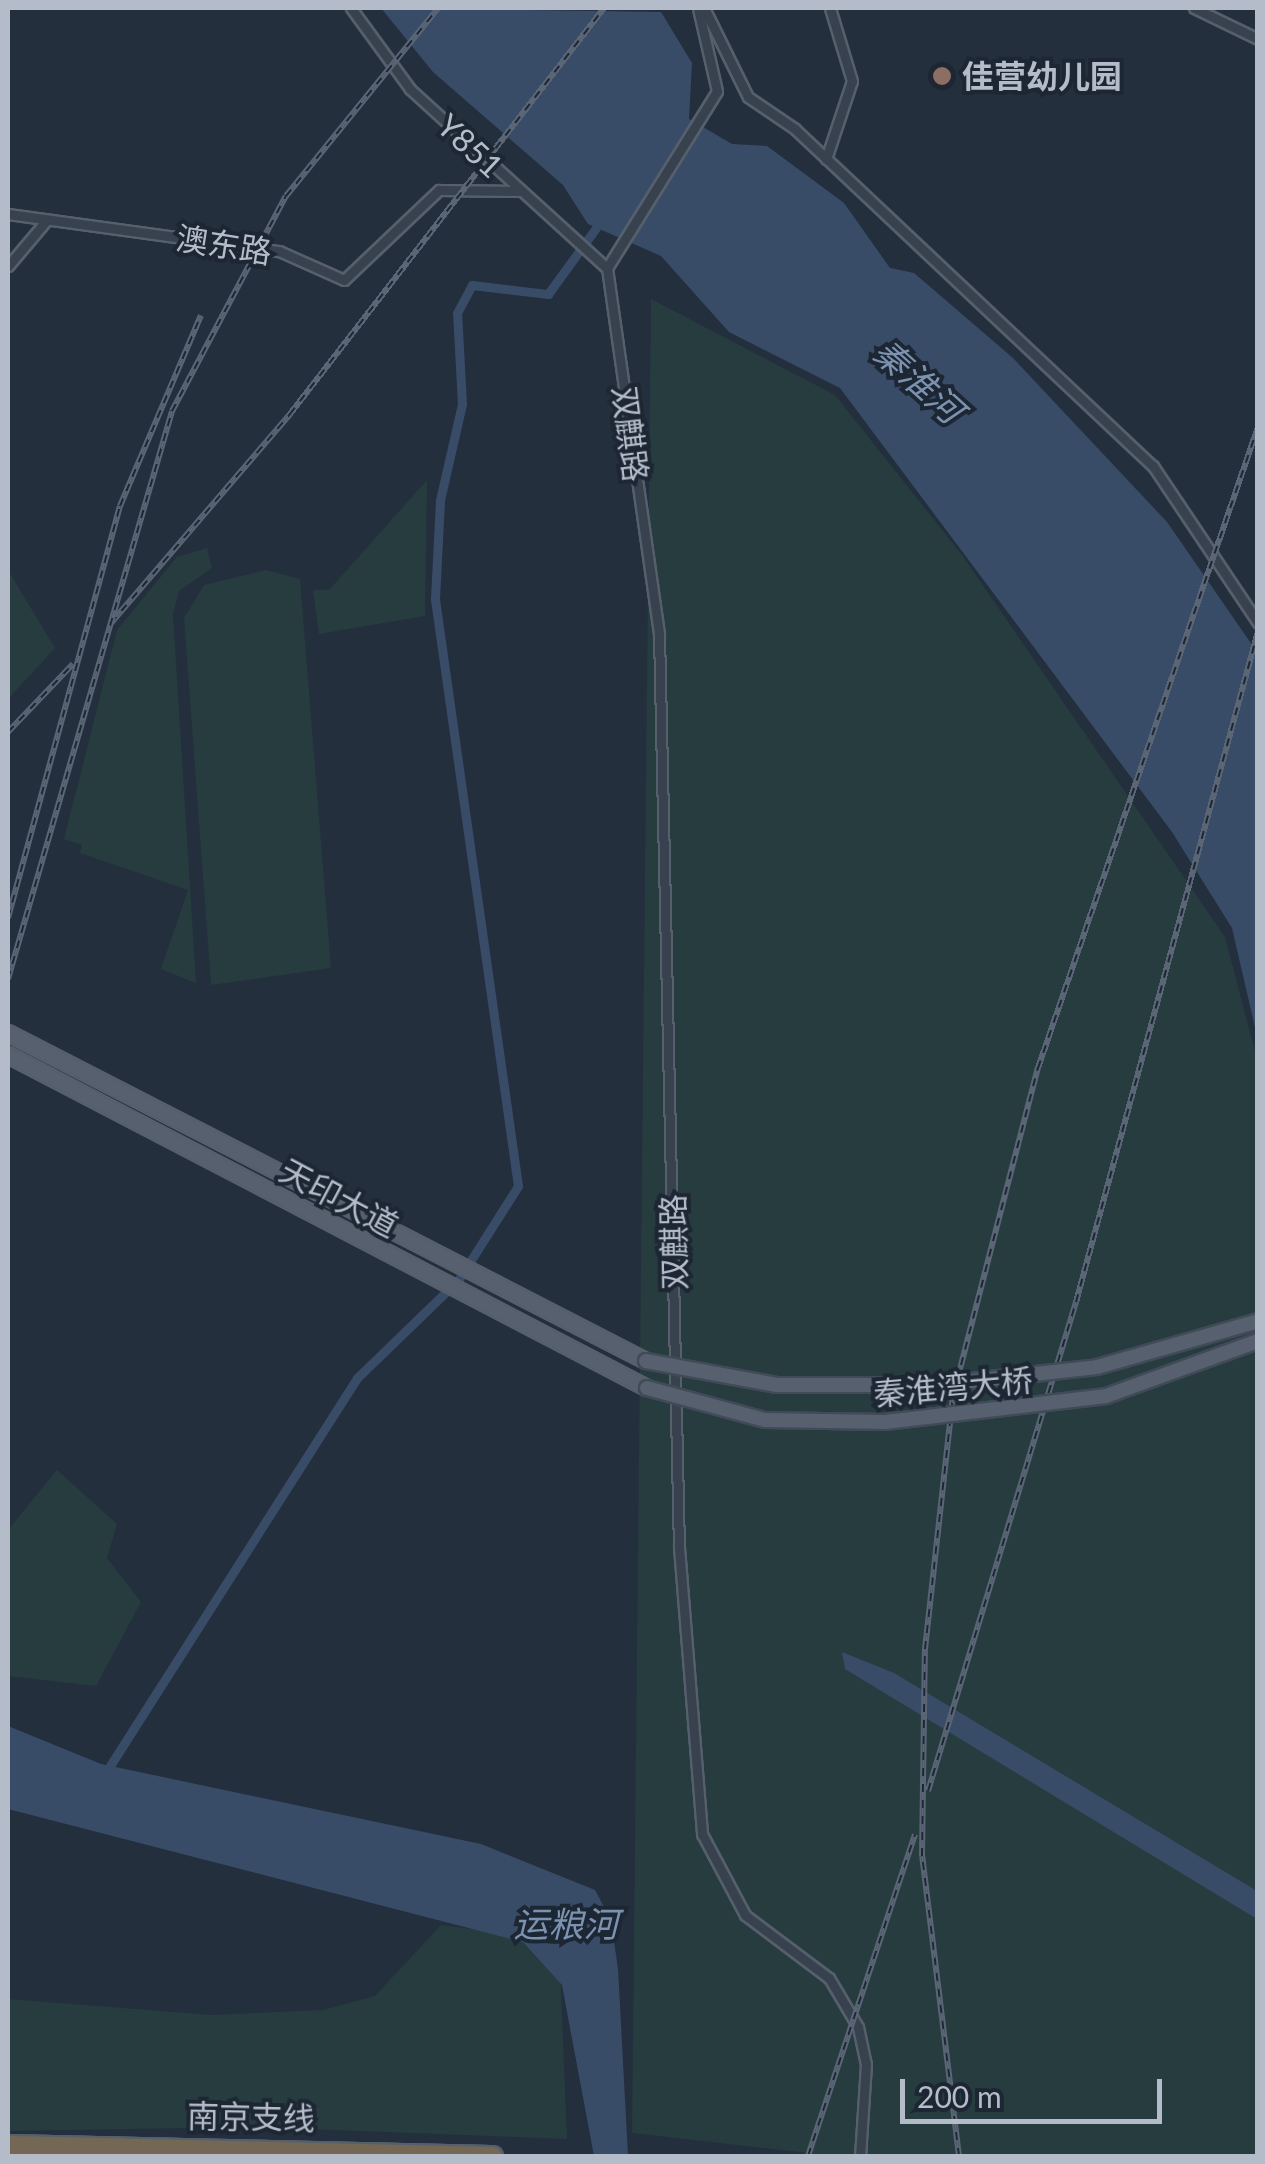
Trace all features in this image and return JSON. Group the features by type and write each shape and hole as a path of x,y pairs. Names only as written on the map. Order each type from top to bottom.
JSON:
{"highway":[{"name":"南京支线","path":"8,2145 493,2156"}],"main road":[{"name":"天印大道","path":"8,1033 646,1361"},
{"name":"天印大道","path":"8,1056 647,1388"},
{"name":"秦淮湾大桥","path":"646,1361 777,1385 935,1385 1097,1367 1258,1321"},
{"name":"秦淮湾大桥","path":"647,1388 765,1420 885,1422 1106,1396 1258,1341"}],"street":[{"name":"Y851","path":"351,8 410,89 606,268"},
{"path":"606,268 706,112 718,76 701,8"},
{"path":"701,8 748,97 826,159 1153,466 1258,622"},
{"path":"826,159 852,81 830,8"},
{"path":"1194,8 1258,39"},
{"name":"澳东路","path":"8,214 279,251 344,280 440,190 520,192"},
{"path":"8,266 46,221"},
{"name":"双麒路","path":"606,268 659,632 679,1546 702,1834 745,1915 828,1978 858,2027 866,2064 860,2156"}],"green space":[{"path":"651,299 835,395 962,555 1225,937 1258,1063 1258,2156 836,2156 632,2133"},
{"path":"427,480 425,616 319,634 313,590 329,590"},
{"path":"207,548 212,568 179,591 173,614 196,983 161,969 188,890 80,853 82,845 64,839 117,630 177,557"},
{"path":"8,570 55,648 8,699"},
{"path":"266,570 300,579 331,968 211,985 184,618 204,585"},
{"path":"57,1470 117,1524 107,1558 141,1602 96,1686 8,1676 8,1530"},
{"path":"441,1925 515,1935 560,1966 567,2139 253,2127 8,2131 8,1999 212,2015 323,2010 375,1996"}],"water":[{"name":"秦淮河","path":"381,8 661,12 692,63 689,119 732,144 767,146 844,203 890,268 914,273 1013,358 1167,522 1257,652 1257,1036 1232,928 1172,832 840,388 729,332 661,256 588,224 563,185 433,72"},
{"path":"842,1652 894,1673 1257,1891 1257,1919 845,1669"},
{"name":"运粮河","path":"8,1726 101,1764 481,1844 595,1890 611,1920 618,1969 628,2156 594,2156 562,1985 523,1942 8,1809"}],"waterway":[{"path":"106,1772 357,1378 459,1279 518,1186 435,599 440,500 462,404 457,313 472,285 548,294 596,228"}],"railway":[{"path":"8,979 172,411 286,196 438,8"},
{"path":"111,623 290,414 604,8"},
{"path":"8,918 120,506 201,315"},
{"path":"959,2156 922,1856 925,1649 953,1396 1038,1068 1258,427"},
{"path":"928,1791 1076,1302 1258,631"},
{"path":"8,732 73,664"},
{"path":"808,2156 915,1834"}],"place":[{"name":"佳营幼儿园","path":"942,76"}]}
